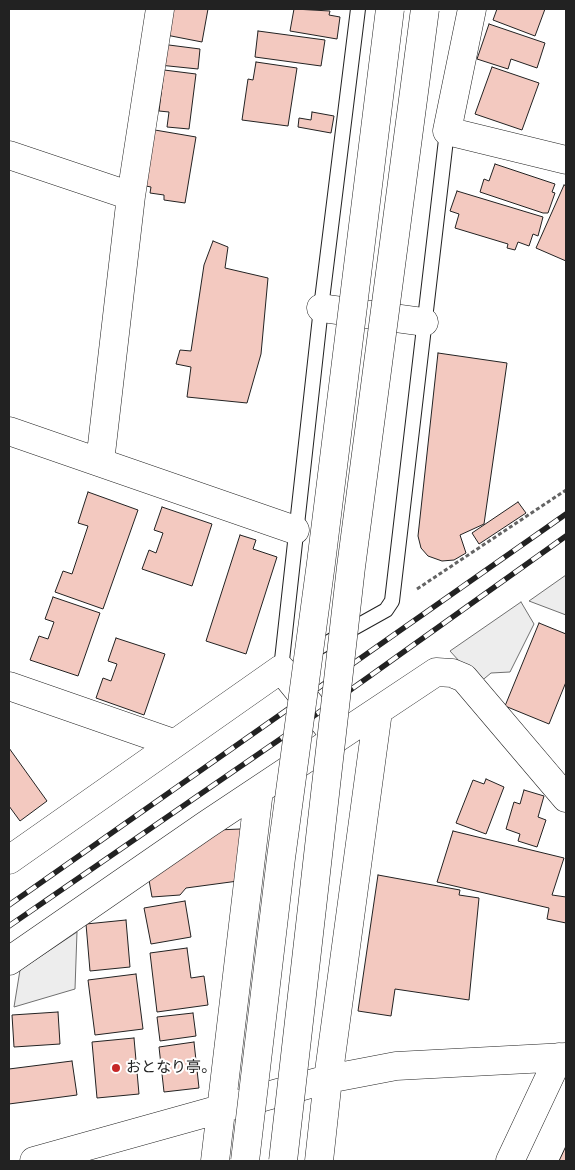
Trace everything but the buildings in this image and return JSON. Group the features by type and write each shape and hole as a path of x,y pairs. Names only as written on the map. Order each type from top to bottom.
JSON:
{"street":[{"path":"100,462 131,196 160,9"},
{"path":"245,1161 281,858 321,564 390,9"},
{"path":"283,1161 351,568 425,9"},
{"path":"472,9 447,132 566,160"},
{"path":"9,155 131,196"},
{"path":"321,308 424,322"},
{"path":"9,431 295,530"},
{"path":"9,860 173,742 281,669 337,738"},
{"path":"9,961 258,790 436,672 452,673 464,678 566,798"},
{"path":"9,686 173,742"},
{"path":"319,1161 328,1079 378,711"},
{"path":"215,1161 258,790"},
{"path":"34,1161 328,1079 396,1066 563,1057"},
{"path":"510,1161 563,1057"}],"lane":[{"path":"281,669 295,530 358,9"},
{"path":"281,669 386,610 392,601 447,132"}],"path":[{"path":"386,610 566,490"}],"shaded area":[{"path":"566,575 566,615 529,601"},
{"path":"521,602 534,624 510,672 491,673 479,683 450,651"},
{"path":"77,932 75,989 14,1007 20,970"}],"railway":[{"path":"9,905 566,514"},
{"path":"9,926 318,713 566,536"}],"place":[{"name":"おとなり亭。","path":"116,1068"}]}
